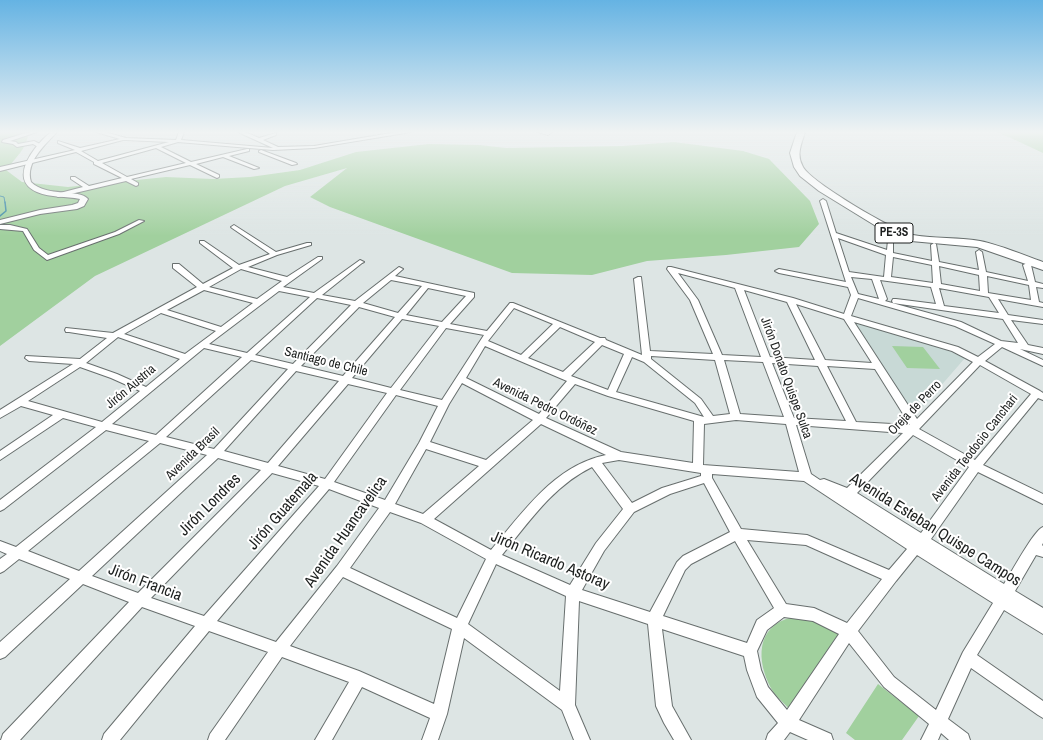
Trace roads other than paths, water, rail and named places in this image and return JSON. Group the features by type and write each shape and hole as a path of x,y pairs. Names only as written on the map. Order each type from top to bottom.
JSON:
{"highway":[{"name":"PE-3S","path":"798,167 803,174 817,186 893,232 911,238 979,244 1043,266"}],"street":[{"path":"0,169 11,167"},
{"path":"0,222 40,212 74,207 80,204 84,199 82,197 58,195 38,190 32,185 26,174 29,167"},
{"path":"103,167 136,184"},
{"path":"58,195 177,167"},
{"path":"199,167 217,176"},
{"path":"252,167 256,168"},
{"path":"73,178 88,188"},
{"path":"823,201 846,274 855,295 848,317 915,428 976,466 1043,499"},
{"path":"0,227 25,230 36,249 47,258 117,232 141,221"},
{"path":"234,227 276,254"},
{"path":"833,234 890,254 1043,286"},
{"path":"887,279 891,240"},
{"path":"202,242 239,268 288,280"},
{"path":"0,415 80,363 116,335 160,310 239,268 276,254 309,244"},
{"path":"934,245 936,263 935,286 940,307"},
{"path":"978,252 988,296 1006,317 1025,348"},
{"name":"Jirón Austria","path":"0,506 104,426 258,302 320,258"},
{"path":"0,566 158,439 315,296 360,262"},
{"path":"846,274 935,286 1039,304 1027,265"},
{"path":"176,266 202,287 258,302"},
{"name":"Avenida Brasil","path":"0,652 216,453 294,368 357,304 399,269"},
{"path":"736,417 719,358 694,300 671,269 739,288 790,300 955,349 1040,395"},
{"path":"779,271 851,285"},
{"path":"389,277 426,286"},
{"path":"875,277 883,299"},
{"path":"638,279 647,356 698,401 705,420 703,472 737,534 782,610"},
{"name":"Jirón Guatemala","path":"110,740 206,624 327,484 393,392 445,324 471,296 426,286"},
{"name":"Jirón Londres","path":"9,740 140,600 269,469 426,286"},
{"path":"277,288 357,304 399,316 445,324 487,338 523,358 611,394 705,420 736,417 853,426 915,428"},
{"name":"Jirón Donato Quispe Sulca","path":"739,288 768,360 790,421 806,477"},
{"path":"855,295 1043,322"},
{"path":"855,295 958,324 1043,363"},
{"path":"790,300 853,426"},
{"name":"Avenida Huancavelica","path":"216,740 279,649 341,570 388,505 424,444 444,404 487,338 513,305 560,323"},
{"path":"160,310 222,330"},
{"path":"523,358 560,323 629,353 647,356 822,362 878,366"},
{"path":"69,330 116,335 187,358"},
{"path":"425,520 540,419 569,378 602,340"},
{"path":"1002,343 1043,351"},
{"name":"Oreja de Perro","path":"849,494 979,361 1002,343"},
{"name":"Santiago de Chile","path":"202,346 249,356 444,404"},
{"path":"611,394 629,353"},
{"path":"29,358 80,363 147,391"},
{"name":"Avenida Pedro Ordóñez","path":"461,380 619,456"},
{"name":"Avenida Teodocio Canchari","path":"774,740 797,710 849,631 919,544 976,466 1040,395"},
{"name":"Jirón Ricardo Astoray","path":"19,402 60,415 216,453 327,484 388,505 425,520 493,557 573,593 750,651"},
{"path":"0,456 60,415"},
{"path":"424,444 488,465"},
{"path":"434,738 460,626 493,557 527,515 554,486 574,471 594,461 619,456 703,472 806,477 919,544 1004,597 1043,627"},
{"path":"594,461 630,508"},
{"path":"582,740 567,705 573,593 600,547 630,508 703,472"},
{"name":"Avenida Esteban Quispe Campos","path":"806,477 834,486 849,494 919,544"},
{"path":"929,740 940,722 968,657 1004,597 1038,549 1043,532"},
{"path":"683,740 669,718 664,706 654,619 681,566 687,560 737,534 807,540 891,577"},
{"name":"Jirón Francia","path":"0,546 140,600 359,678 440,714"},
{"path":"341,570 460,626 567,705"},
{"name":"Avenida Esteban Quispe Campos","path":"1004,597 1043,616"},
{"path":"824,740 787,722 762,692 754,670 750,651 762,625 782,610 814,615 849,631 889,682 962,740"},
{"path":"968,657 1043,710"},
{"path":"323,740 359,678"}],"waterway":[{"path":"0,196 4,197 5,203"},
{"path":"0,216 6,211 5,202"}]}
